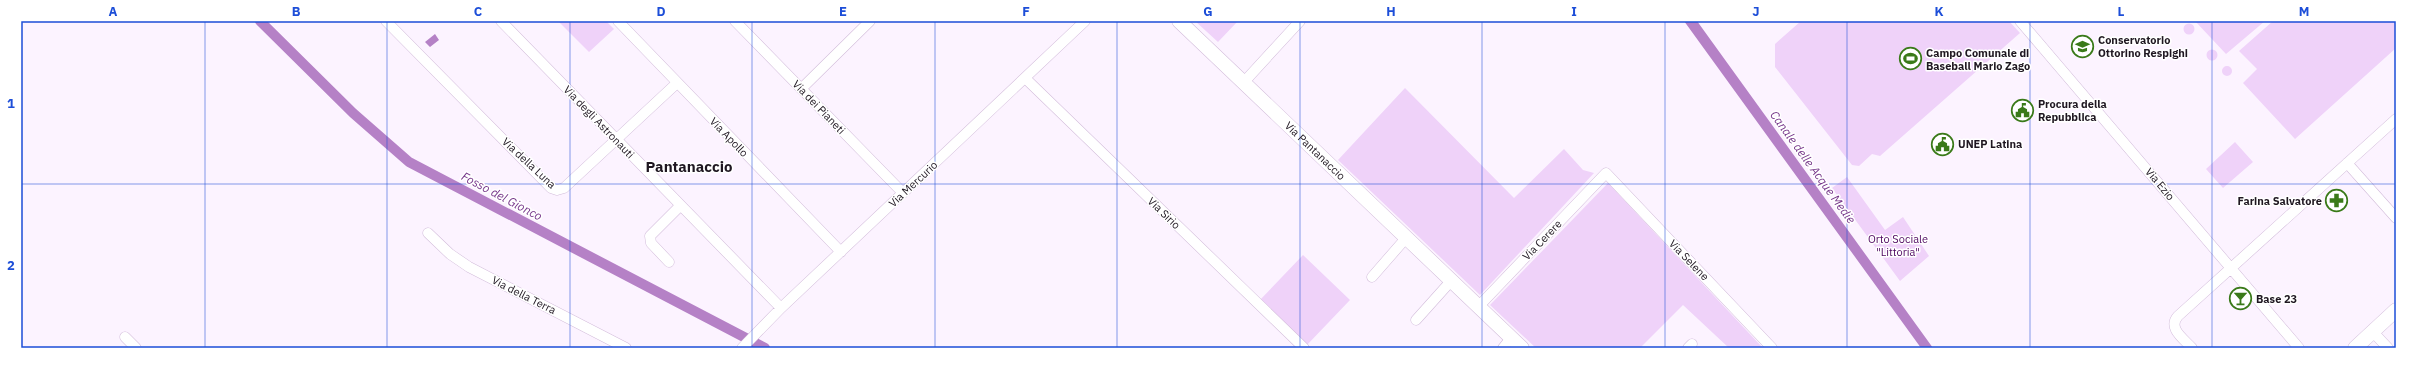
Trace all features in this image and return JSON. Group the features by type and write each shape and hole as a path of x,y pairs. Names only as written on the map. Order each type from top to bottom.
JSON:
{"street":[{"name":"Via della Luna","path":"386,21 552,189 560,190 564,188 677,83"},
{"name":"Via degli Astronauti","path":"501,21 781,308"},
{"name":"Via Apollo","path":"618,21 841,252"},
{"name":"Via dei Pianeti","path":"735,21 903,193"},
{"path":"801,89 870,21"},
{"name":"Via Mercurio","path":"743,347 781,308 1085,21"},
{"name":"Via Pantanaccio","path":"1179,21 1478,307 1507,343 1522,348"},
{"path":"1244,82 1300,21"},
{"name":"Via Ezio","path":"2020,21 2299,348"},
{"name":"Via Sirio","path":"1025,78 1304,348"},
{"path":"2192,348 2174,327 2173,322 2231,267 2396,119"},
{"path":"2347,163 2396,218"},
{"name":"Via Cerere","path":"1478,307 1606,173"},
{"name":"Via Selene","path":"1606,173 1772,348"},
{"path":"669,262 653,244 650,236 680,206"},
{"name":"Via della Terra","path":"428,233 448,252 469,267 626,348"},
{"path":"1372,277 1406,238"},
{"path":"1416,320 1451,281"},
{"path":"2354,348 2396,310"},
{"path":"2372,331 2388,348"},
{"path":"126,337 136,348"}],"green space":[{"path":"558,21 606,21 614,29 589,52"},
{"path":"1195,21 1238,21 1218,42"},
{"path":"1801,21 2009,21 2020,33 1880,156 1872,154 1859,166 1852,165 1775,67 1775,44"},
{"path":"2195,21 2265,21 2226,54"},
{"path":"2273,21 2396,21 2396,48 2295,139 2243,83 2257,69 2239,51"},
{"path":"2189,23 2193,25 2195,29 2193,33 2189,35 2185,33 2183,29 2185,25"},
{"path":"2212,49 2216,51 2218,55 2216,59 2212,61 2208,59 2206,55 2208,51"},
{"path":"2225,66 2229,66 2231,67 2231,75 2225,76 2222,73 2222,69"},
{"path":"1405,88 1514,198 1564,149 1583,170 1594,173 1480,295 1338,160"},
{"path":"2235,142 2253,162 2223,188 2206,169"},
{"name":"Orto Sociale \"Littoria\"","path":"1847,177 1885,230 1903,217 1929,256 1900,281 1832,188"},
{"path":"1608,183 1763,348 1729,348 1683,305 1640,348 1536,348 1490,305"},
{"path":"1303,255 1350,300 1306,346 1259,301"}],"shaded area":[{"path":"1684,21 1697,21 1933,348 1921,348"},
{"path":"435,34 439,40 430,47 425,42"}],"waterway":[{"name":"Fosso del Gionco","path":"260,21 353,113 409,162 765,348"}],"place":[{"name":"Conservatorio Ottorino Respighi","path":"2083,46"},
{"name":"Campo Comunale di Baseball Mario Zago","path":"1910,59"},
{"name":"Procura della Repubblica","path":"2022,110"},
{"name":"UNEP Latina","path":"1942,144"},
{"name":"Farina Salvatore","path":"2337,201"},
{"name":"Base 23","path":"2240,299"}],"district":[{"name":"Pantanaccio","path":"689,166"}],"water label":[{"name":"Canale delle Acque Medie","path":"1813,167"}]}
